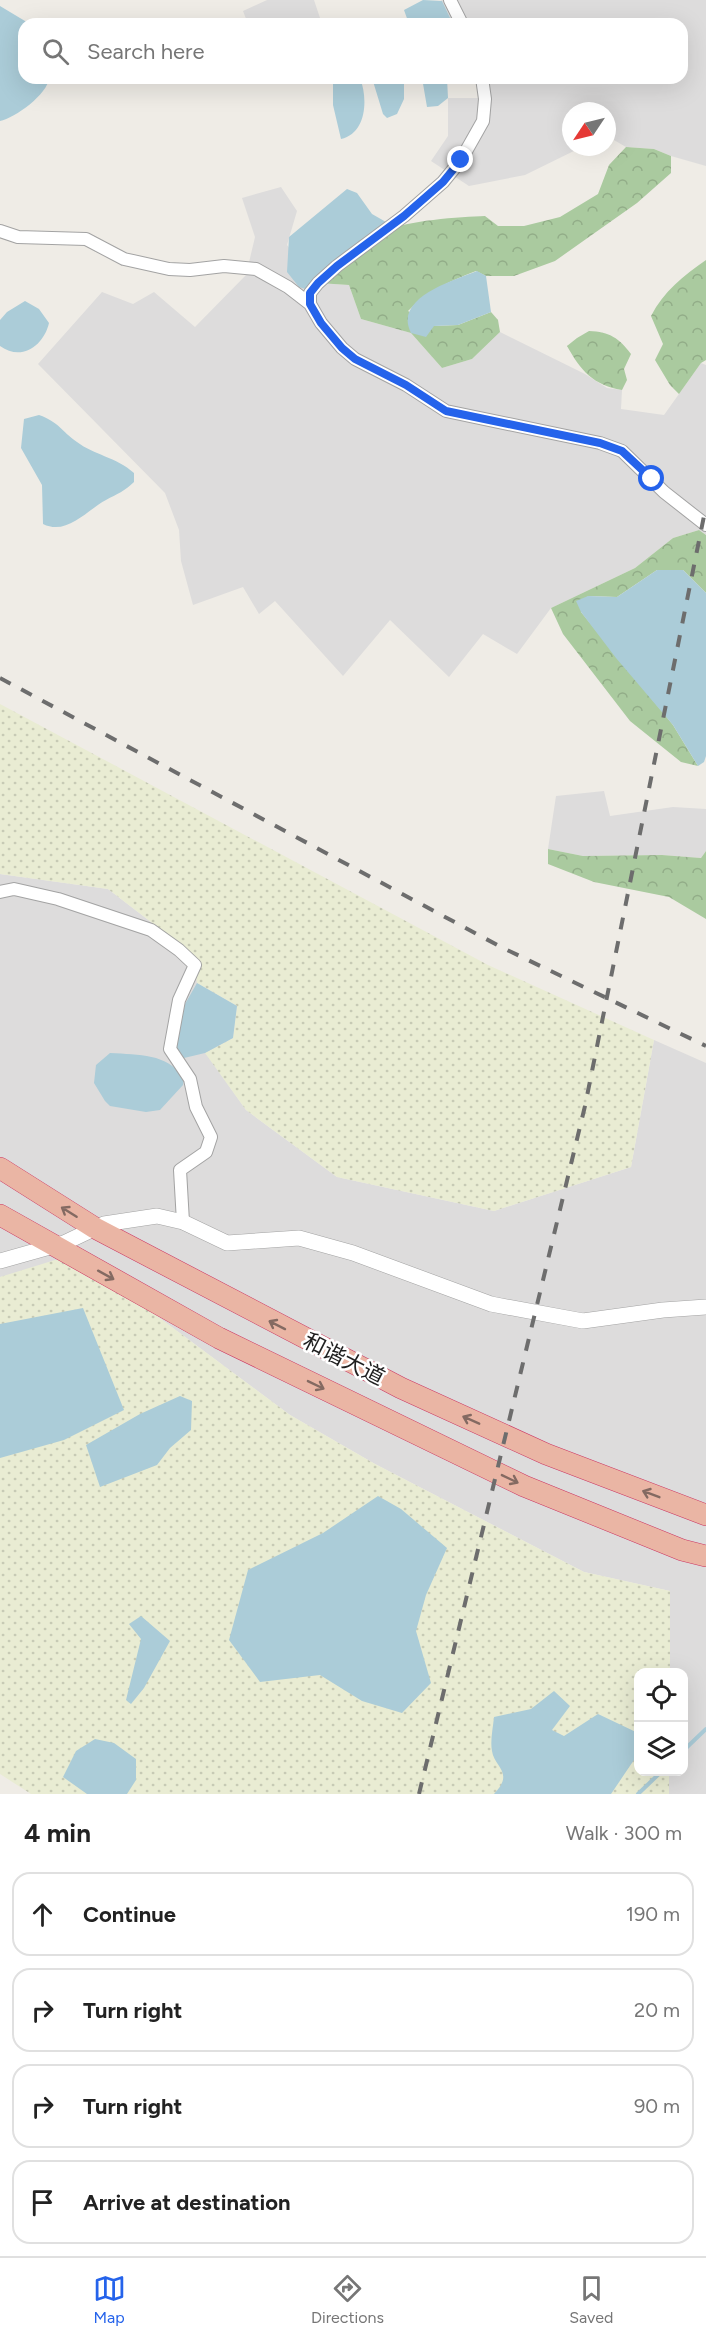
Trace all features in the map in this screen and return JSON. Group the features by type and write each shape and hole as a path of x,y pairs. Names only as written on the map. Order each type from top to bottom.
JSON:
{"highway":[{"name":"和谐大道","path":"0,1168 95,1228 401,1388 546,1454 706,1515"},
{"name":"和谐大道","path":"0,1215 219,1338 524,1486 682,1550 706,1556"}],"street":[{"path":"450,0 459,18"},
{"path":"310,304 310,293 318,283 404,216 443,182 461,160 483,121 486,99 483,84"},
{"path":"0,231 18,237 86,239 124,259 169,269 190,270 224,266 256,269 288,287 310,304 321,323 342,348 355,359 406,385 446,411 600,443 622,451 664,492 706,525"},
{"path":"0,892 14,889 58,899 151,930 195,965 179,1000 170,1049 190,1079 196,1107 211,1137 206,1152 180,1170 183,1222"},
{"path":"0,1261 64,1243 104,1224 157,1216 183,1222 226,1243 299,1238 353,1253 491,1304 583,1321 706,1306"}],"shaded area":[{"path":"267,0 314,0 320,18 246,18 243,11"},
{"path":"441,0 706,0 706,166 654,149 626,147 616,141 616,102 562,102 564,156 525,175 469,186 431,161 448,136 448,98 481,98 476,84 688,84 688,18 450,18"},
{"path":"281,187 297,211 287,245 318,283 349,285 361,319 411,333 442,368 472,359 500,332 585,374 607,388 622,390 621,409 664,415 701,363 706,365 706,535 699,530 673,538 635,568 551,608 517,654 483,634 449,677 390,620 343,676 275,601 259,614 243,587 193,605 181,561 179,530 165,493 38,364 102,292 133,304 154,292 195,327 246,275 255,237 242,198"},
{"path":"604,791 610,816 673,807 706,809 706,851 701,858 662,855 583,856 548,849 556,796"},
{"path":"0,874 108,889 194,955 197,983 237,1006 233,1038 206,1053 246,1110 337,1177 494,1211 631,1167 654,1040 706,1063 706,1794 669,1794 669,1776 688,1776 688,1668 670,1668 670,1591 584,1572 375,1464 290,1415 83,1261 0,1277"}],"green space":[{"path":"626,147 654,149 671,156 671,173 637,203 555,261 514,276 486,276 476,271 439,287 408,311 434,326 458,325 491,312 498,320 500,332 472,359 442,368 411,333 361,319 349,285 318,283 375,238 393,228 433,220 485,216 498,226 524,226 560,217 598,194 609,165"},
{"path":"706,260 706,360 701,363 679,394 670,385 655,360 663,344 651,316 675,285"},
{"path":"589,331 613,337 631,354 624,369 627,380 622,390 603,385 589,376 577,363 567,346"},
{"path":"699,530 706,535 706,593 683,570 657,570 617,597 588,596 581,612 673,725 698,766 681,762 630,721 563,634 551,608 635,568 673,538"},
{"path":"0,704 488,965 654,1040 631,1167 494,1211 337,1177 246,1110 205,1053 233,1038 237,1006 197,983 194,955 108,889 0,874"},
{"path":"548,849 583,856 662,855 701,858 706,851 706,919 669,897 594,882 548,864"},
{"path":"55,1260 83,1261 290,1415 375,1464 584,1572 670,1591 670,1668 634,1668 634,1776 669,1776 669,1794 31,1794 0,1774 0,1277"}],"water":[{"path":"423,0 442,1 450,18 407,18 404,10"},
{"path":"0,6 20,18 18,18 18,84 47,84 30,104 0,121"},
{"path":"333,84 362,84 364,105 361,122 356,130 341,139 333,105"},
{"path":"374,84 404,84 404,99 397,114 387,118 383,114"},
{"path":"423,84 447,84 448,98 438,106 427,107"},
{"path":"347,189 357,193 372,214 386,222 318,283 305,289 299,287 287,272 289,237"},
{"path":"477,271 486,276 491,312 458,325 434,326 426,337 411,333 408,321 410,310 417,301 440,286"},
{"path":"25,301 39,309 49,323 42,338 31,349 24,352 8,351 0,346 0,320 7,312"},
{"path":"39,415 56,424 84,446 127,468 134,473 134,482 68,524 52,527 43,524 42,485 21,448 24,419"},
{"path":"657,570 683,570 706,593 706,756 704,762 698,766 673,725 616,658 581,612 576,601 588,596 617,597"},
{"path":"197,983 237,1006 233,1038 205,1053 184,1058 176,1047 185,1004"},
{"path":"110,1053 142,1055 161,1060 177,1070 184,1078 183,1085 160,1110 146,1112 110,1106 94,1083 96,1065"},
{"path":"83,1308 124,1410 64,1440 0,1458 0,1324"},
{"path":"180,1396 192,1401 191,1430 170,1448 157,1465 100,1487 86,1445 140,1414"},
{"path":"378,1496 401,1509 447,1548 426,1595 416,1631 431,1683 402,1713 362,1701 320,1675 260,1682 229,1640 248,1570 323,1533"},
{"path":"141,1616 170,1641 144,1688 131,1704 126,1700 141,1639 129,1624"},
{"path":"554,1691 570,1706 552,1730 564,1736 598,1714 634,1731 634,1760 611,1794 494,1794 503,1780 503,1775 492,1751 494,1717 531,1709"},
{"path":"95,1739 114,1743 136,1759 136,1780 127,1794 87,1794 63,1777 76,1751"}],"waterway":[{"path":"688,1746 706,1729"},
{"path":"638,1794 657,1776"}],"railway":[{"path":"419,1794 585,1106 706,506"},
{"path":"0,678 501,947 706,1046"}],"route":[{"path":"461,160 443,182 404,216 318,283 310,293 310,304 321,323 342,348 355,359 406,385 446,411 600,443 622,451 652,479"}]}
